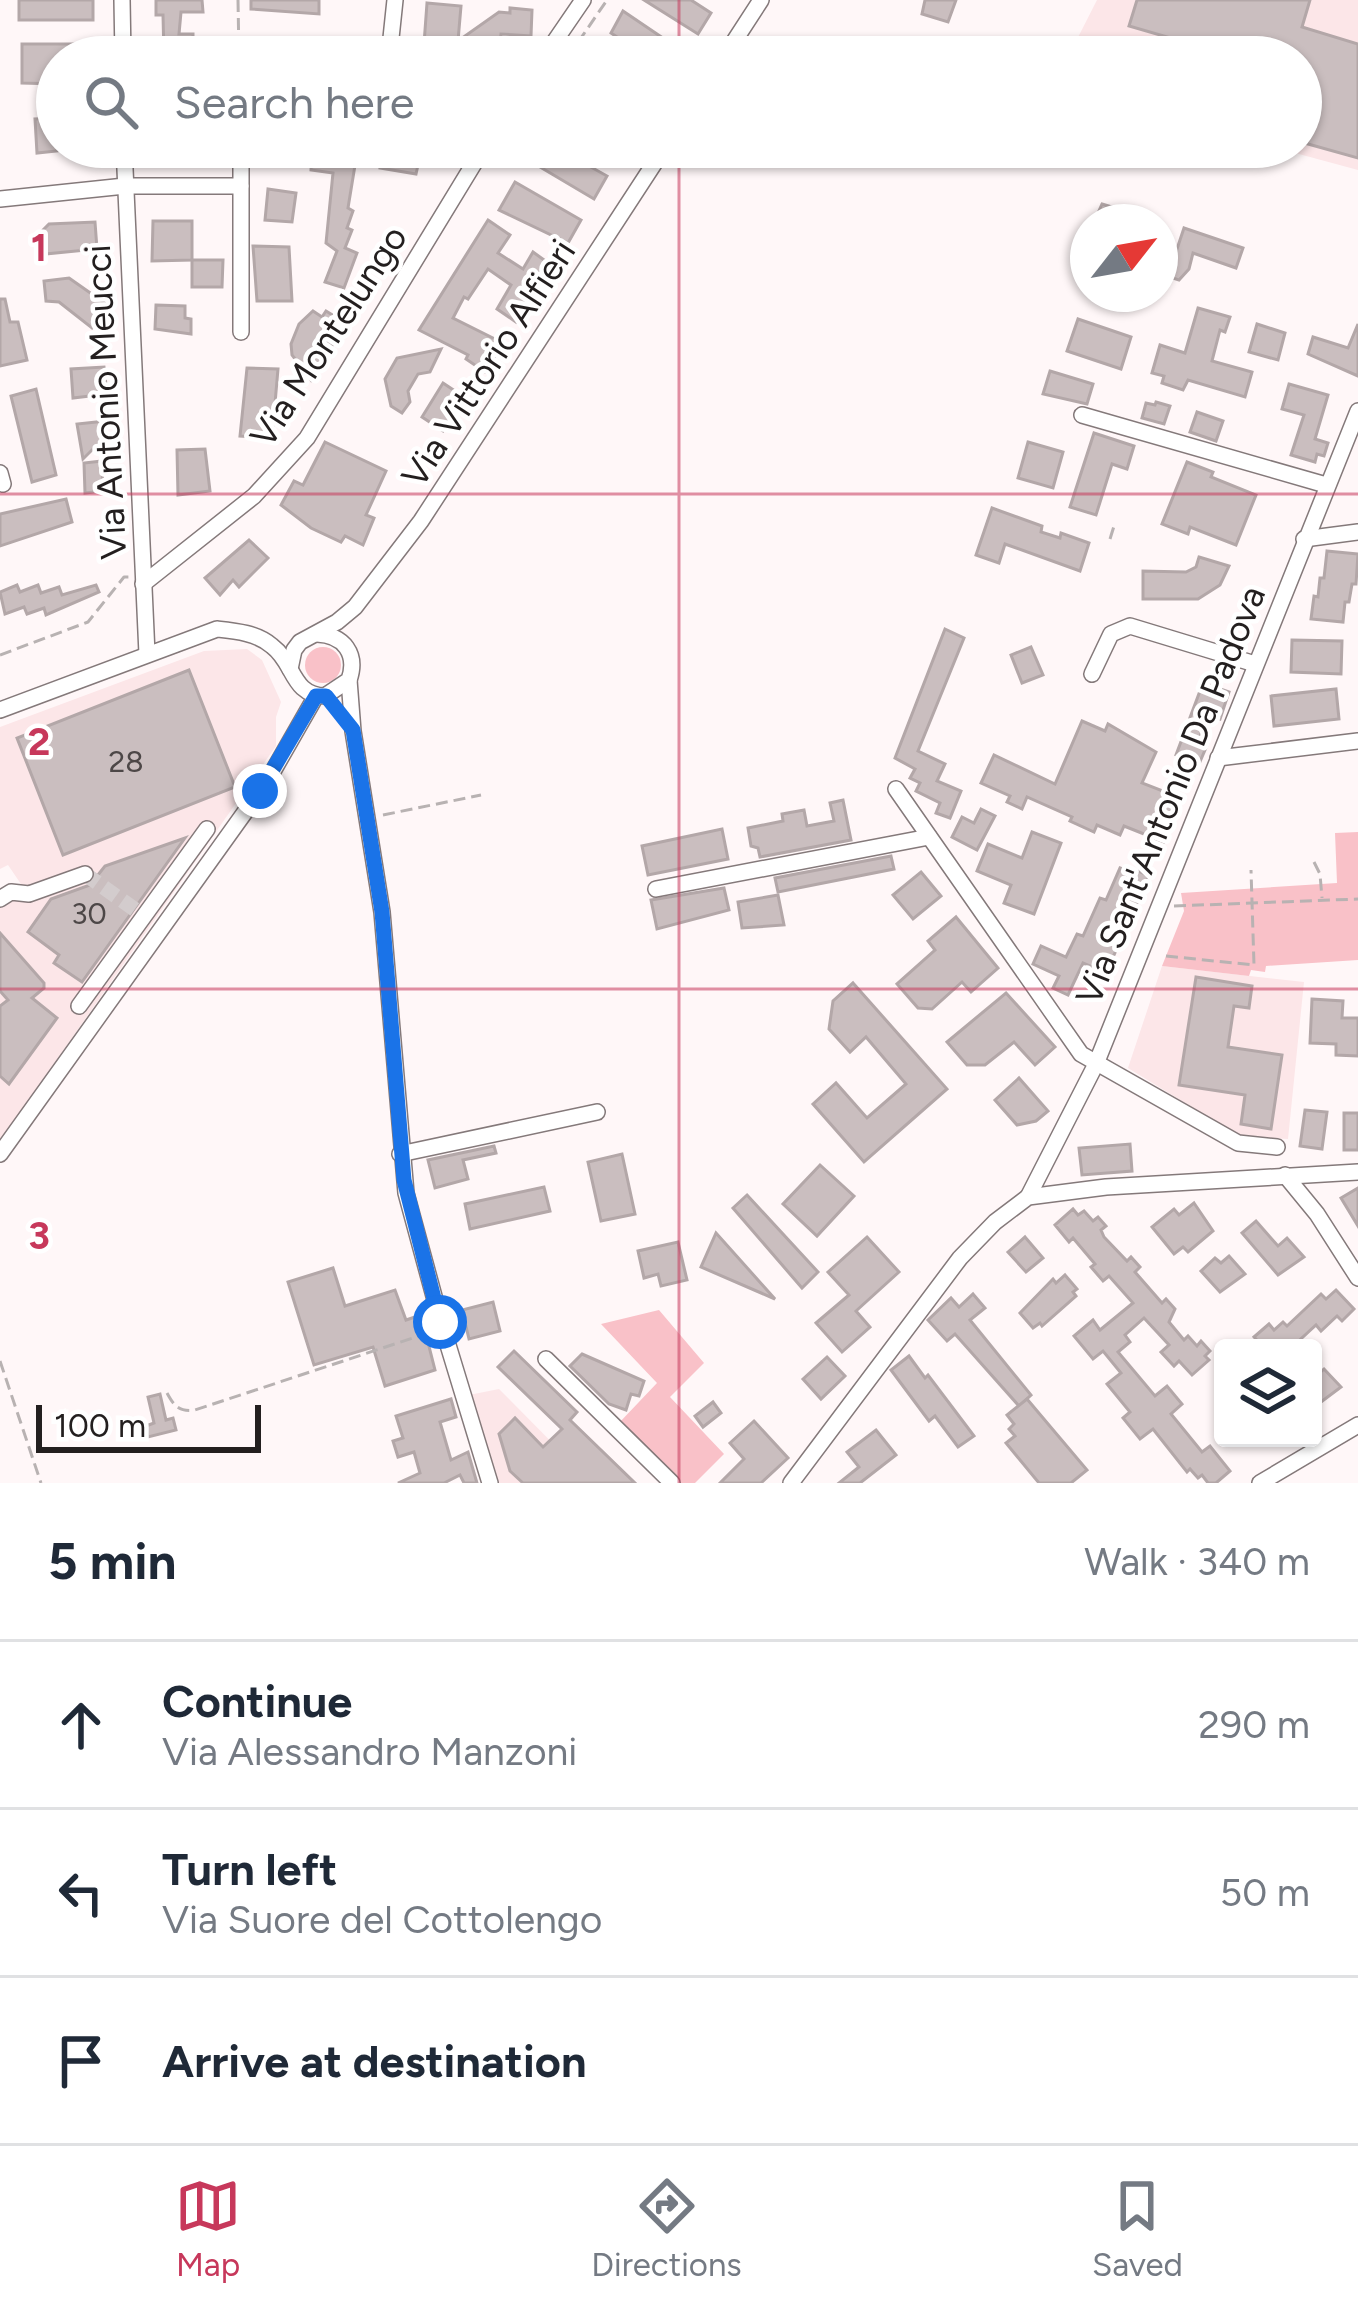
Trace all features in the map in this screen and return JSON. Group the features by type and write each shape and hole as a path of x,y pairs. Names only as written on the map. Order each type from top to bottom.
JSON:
{"street":[{"path":"122,0 123,36"},
{"path":"391,36 394,0"},
{"path":"558,36 583,0"},
{"path":"738,36 761,0"},
{"name":"Via Antonio Meucci","path":"124,168 147,654"},
{"path":"241,168 241,332"},
{"name":"Via Montelungo","path":"143,580 254,496 307,438 471,168"},
{"name":"Via Vittorio Alfieri","path":"313,635 355,607 421,520 651,168"},
{"path":"0,199 124,186 241,185"},
{"path":"1082,415 1326,485"},
{"name":"Via Sant'Antonio Da Padova","path":"1028,1197 1096,1064 1357,416"},
{"path":"1304,539 1358,532"},
{"name":"Via Vittorio Alfieri","path":"344,643 355,607"},
{"path":"1092,674 1111,634 1130,626 1255,664"},
{"path":"0,710 217,628 273,646 290,669 298,686 294,736"},
{"path":"290,669 294,650 313,635"},
{"path":"256,637 337,637 352,661 353,730 382,912 400,1154 411,1217 490,1483"},
{"path":"0,1154 268,780 321,696 343,688 349,680"},
{"path":"298,686 321,696 353,730"},
{"path":"1218,758 1358,741"},
{"path":"896,789 1074,1046 1096,1064 1238,1143 1277,1147"},
{"path":"79,1006 207,829"},
{"path":"656,889 929,837"},
{"path":"6,896 29,894 85,874"},
{"path":"400,1154 597,1112"},
{"path":"791,1483 960,1258 1028,1197 1094,1188 1358,1172"},
{"path":"1314,1174 1316,1214"},
{"path":"1285,1175 1358,1278"},
{"path":"546,1359 672,1483"},
{"path":"1260,1483 1358,1425"}],"path":[{"path":"238,0 239,36"},
{"path":"583,36 608,0"},
{"path":"1111,539 1115,523"},
{"path":"0,655 88,622 124,578 143,580"},
{"path":"368,818 482,795"},
{"path":"1314,862 1322,900"},
{"path":"1166,956 1254,965 1251,871"},
{"path":"1160,902 1169,906 1358,898"},
{"path":"166,1393 184,1412 194,1410 442,1328"},
{"path":"0,1361 40,1483"}],"shaded area":[{"path":"1097,0 1358,0 1358,170 1322,160 1322,36 1079,36"},
{"path":"323,647 336,652 341,665 336,678 323,683 310,678 305,665 310,652"},
{"path":"247,649 262,660 281,702 276,746 0,1141 0,908 23,887 8,865 0,869 0,727 204,651"},
{"path":"1358,832 1358,960 1266,966 1265,972 1251,970 1249,976 1162,966 1184,911 1181,893 1337,883 1335,833"},
{"path":"1162,966 1304,982 1288,1139 1239,1136 1128,1068"},
{"path":"659,1310 704,1363 670,1397 724,1454 695,1483 679,1483 619,1423 657,1383 601,1324"},
{"path":"499,1389 592,1483 495,1483 469,1395"}],"building":[{"path":"19,0 93,0 93,20 19,20"},
{"path":"156,0 202,0 203,12 181,12 179,34 193,36 164,36 163,15 156,15"},
{"path":"251,0 319,0 319,14 251,9"},
{"path":"644,0 691,0 711,13 698,34"},
{"path":"925,0 956,0 948,22 922,14"},
{"path":"1137,0 1310,0 1302,27 1358,44 1358,158 1322,148 1322,36 1164,36 1129,26"},
{"path":"427,3 461,6 458,36 425,36"},
{"path":"532,10 531,36 465,36 499,12"},
{"path":"623,11 660,36 616,36 611,33"},
{"path":"22,44 36,44 36,83 22,83"},
{"path":"355,168 348,208 353,211 347,228 352,230 345,248 357,253 344,288 325,282 337,251 326,243 333,173 311,170"},
{"path":"380,168 417,168 416,174"},
{"path":"542,168 593,168 607,176 594,199"},
{"path":"515,182 581,220 568,243 499,210"},
{"path":"268,189 296,193 292,222 265,220"},
{"path":"488,220 510,235 498,253 523,269 533,252 551,265 516,322 497,309 511,285 488,269 468,299 464,297 453,318 503,343 485,372 466,359 468,355 419,330"},
{"path":"153,221 192,221 192,260 152,261"},
{"path":"95,222 97,249 45,254 43,230 49,224"},
{"path":"1184,228 1243,248 1236,268 1193,253 1189,269 1179,280 1178,246"},
{"path":"253,246 289,247 292,301 257,301"},
{"path":"192,260 223,260 222,287 192,287"},
{"path":"69,278 109,306 92,328 59,302 46,301 44,281"},
{"path":"0,299 5,299 10,322 18,322 27,360 0,366"},
{"path":"156,305 185,306 191,334 155,329"},
{"path":"1198,308 1230,317 1225,332 1220,330 1212,361 1252,372 1245,397 1188,380 1183,390 1162,383 1164,376 1152,373 1160,345 1185,353"},
{"path":"313,311 322,317 326,311 339,319 334,327 341,331 311,380 292,355 291,344 299,324"},
{"path":"1078,319 1131,337 1121,369 1067,351"},
{"path":"1257,324 1285,333 1278,360 1249,352"},
{"path":"1358,324 1358,376 1308,354 1313,337 1348,348"},
{"path":"441,349 430,372 418,374 402,413 391,406 385,379 397,358"},
{"path":"104,367 107,394 73,398 71,369"},
{"path":"247,368 278,369 272,438 240,436"},
{"path":"1050,371 1093,384 1087,404 1043,394"},
{"path":"443,383 464,397 443,431 422,417"},
{"path":"1289,384 1328,395 1315,439 1328,443 1324,456 1317,454 1315,462 1291,455 1304,415 1282,409"},
{"path":"36,389 56,475 32,482 11,396"},
{"path":"1146,403 1170,406 1164,424 1142,418"},
{"path":"1197,412 1223,421 1216,441 1190,432"},
{"path":"106,421 106,436 83,459 77,424"},
{"path":"1094,433 1134,446 1127,469 1112,464 1096,515 1070,507"},
{"path":"325,442 386,471 366,515 374,518 363,545 345,536 341,542 311,528 281,505 294,481 303,485"},
{"path":"1028,442 1063,452 1053,488 1018,478"},
{"path":"205,449 210,491 178,495 177,450"},
{"path":"102,461 103,491 85,493 84,463"},
{"path":"1187,462 1256,495 1236,545 1190,527 1188,534 1162,524"},
{"path":"66,499 72,522 0,546 0,514"},
{"path":"992,508 1042,526 1041,532 1089,543 1080,571 1005,544 999,563 976,555"},
{"path":"249,540 268,558 239,587 233,580 220,595 205,578"},
{"path":"1327,551 1358,554 1356,584 1345,602 1343,622 1311,619"},
{"path":"1199,557 1229,566 1220,585 1198,599 1143,599 1143,571 1186,572 1196,567"},
{"path":"17,585 20,592 38,585 41,593 59,587 62,595 96,585 99,592 46,615 44,608 27,614 24,607 5,614 0,592"},
{"path":"945,629 964,638 918,751 945,764 937,781 961,791 950,818 936,813 940,803 916,791 920,783 910,778 915,769 895,758"},
{"path":"1292,640 1342,641 1341,674 1291,672"},
{"path":"1031,647 1043,675 1022,683 1011,655"},
{"path":"189,670 235,787 63,855 17,738"},
{"path":"1203,683 1229,692 1220,719 1208,715 1199,739 1208,743 1199,764 1176,755"},
{"path":"1336,689 1339,719 1274,726 1271,696"},
{"path":"1082,721 1105,731 1108,724 1156,752 1142,783 1181,798 1164,842 1124,826 1120,835 1097,825 1094,832 1027,797 1022,809 1007,802 1010,796 981,783 994,755 1055,784"},
{"path":"843,800 851,840 760,857 758,848 751,846 748,828 783,821 782,814 804,810 807,826 834,821 830,803"},
{"path":"981,809 995,816 977,850 952,837 962,817 974,823"},
{"path":"722,829 728,859 648,875 642,846"},
{"path":"1032,832 1061,843 1034,914 1004,903 1011,885 977,871 988,844 1022,858"},
{"path":"185,838 82,982 54,963 59,955 28,932 51,899 90,885 105,866"},
{"path":"891,856 894,869 778,892 775,878"},
{"path":"1129,867 1149,876 1106,973 1083,963 1068,995 1053,988 1059,976 1033,964 1041,946 1066,957 1077,934 1083,936 1100,898 1106,900 1120,868 1128,871"},
{"path":"921,872 941,896 913,919 893,895"},
{"path":"724,888 729,910 657,929 651,900"},
{"path":"778,895 784,925 742,928 738,902"},
{"path":"956,917 998,968 971,992 962,982 932,1009 918,1008 897,984 935,950 928,941"},
{"path":"0,933 44,983 32,998 57,1018 9,1084 0,1076 0,1006 8,1000 0,991"},
{"path":"1196,977 1252,986 1249,1008 1234,1006 1228,1047 1282,1055 1271,1129 1241,1124 1245,1095 1179,1085"},
{"path":"853,983 947,1089 864,1162 813,1104 836,1083 867,1118 906,1084 866,1037 850,1052 829,1029 833,1001"},
{"path":"1006,993 1055,1047 1035,1065 1014,1042 985,1065 967,1065 947,1042"},
{"path":"1312,999 1343,1001 1342,1018 1358,1018 1358,1056 1336,1055 1336,1044 1310,1043"},
{"path":"1019,1078 1048,1111 1036,1121 1017,1125 995,1100"},
{"path":"1305,1110 1327,1112 1322,1149 1300,1146"},
{"path":"1344,1113 1358,1113 1358,1150 1344,1150"},
{"path":"1130,1144 1132,1171 1082,1175 1079,1148"},
{"path":"494,1146 496,1153 463,1160 468,1179 435,1188 428,1160"},
{"path":"622,1154 635,1214 601,1221 588,1162"},
{"path":"820,1165 854,1196 817,1236 783,1204"},
{"path":"544,1187 550,1211 470,1229 465,1204"},
{"path":"1358,1188 1358,1226 1341,1198"},
{"path":"747,1195 818,1272 802,1288 733,1208"},
{"path":"1194,1203 1213,1231 1188,1252 1183,1247 1174,1254 1152,1227 1174,1209 1179,1215"},
{"path":"1073,1209 1078,1215 1084,1211 1093,1221 1098,1217 1106,1226 1101,1230 1104,1237 1127,1261 1131,1257 1140,1267 1135,1272 1162,1303 1166,1299 1175,1309 1169,1322 1184,1340 1188,1336 1197,1346 1201,1341 1210,1351 1205,1356 1209,1360 1192,1375 1179,1361 1174,1366 1161,1352 1169,1345 1144,1318 1125,1335 1130,1342 1118,1352 1155,1396 1167,1386 1182,1404 1171,1414 1202,1452 1210,1446 1230,1471 1216,1483 1208,1483 1202,1475 1198,1478 1190,1469 1187,1472 1153,1429 1140,1439 1123,1418 1130,1412 1107,1384 1121,1373 1103,1351 1093,1359 1074,1336 1093,1320 1100,1330 1133,1303 1109,1276 1103,1281 1073,1238 1069,1242 1055,1225"},
{"path":"1256,1221 1278,1246 1287,1238 1304,1257 1278,1275 1242,1233"},
{"path":"716,1233 775,1299 701,1267"},
{"path":"867,1237 899,1272 856,1311 870,1327 842,1352 816,1323 849,1295 828,1272"},
{"path":"1025,1237 1043,1258 1026,1272 1008,1252"},
{"path":"678,1242 687,1280 661,1286 658,1274 644,1278 638,1251"},
{"path":"1229,1256 1245,1274 1220,1292 1201,1271 1215,1258 1221,1263"},
{"path":"333,1268 345,1306 395,1290 406,1320 421,1315 435,1370 385,1386 373,1347 314,1365 288,1282"},
{"path":"1065,1275 1077,1289 1076,1296 1042,1326 1033,1328 1020,1313 1053,1279 1056,1283"},
{"path":"1336,1290 1354,1309 1342,1321 1337,1316 1321,1331 1316,1325 1301,1339 1254,1337 1269,1324 1274,1330 1283,1322 1287,1326 1321,1294 1326,1299"},
{"path":"973,1294 985,1308 970,1320 1031,1395 1019,1406 955,1334 947,1341 928,1320 951,1298 959,1307"},
{"path":"493,1302 500,1331 469,1339 462,1310"},
{"path":"514,1351 577,1412 570,1420 635,1483 523,1483 510,1471 499,1434 515,1418 543,1447 562,1429 498,1367"},
{"path":"582,1354 644,1381 639,1396 631,1394 626,1410 609,1404 570,1366"},
{"path":"909,1356 974,1436 958,1447 935,1416 929,1421 891,1370"},
{"path":"827,1357 845,1376 821,1399 803,1379"},
{"path":"1322,1371 1341,1387 1322,1401"},
{"path":"160,1394 166,1420 173,1418 176,1430 148,1437 146,1426 154,1423 148,1397"},
{"path":"451,1399 456,1417 440,1422 451,1460 468,1452 477,1483 464,1483 460,1475 444,1483 398,1483 420,1473 414,1452 398,1457 393,1441 403,1438 396,1416"},
{"path":"1027,1399 1087,1470 1071,1483 1039,1483 1006,1443 1015,1436 1007,1415"},
{"path":"713,1402 721,1413 703,1427 695,1416"},
{"path":"754,1421 788,1458 761,1483 720,1483 744,1459 730,1443"},
{"path":"876,1430 896,1455 860,1483 839,1483 859,1467 847,1452"}],"tunnel":[{"path":"85,874 144,916"}],"route":[{"path":"260,791 316,696 326,696 353,730 382,912 400,1154 440,1322"}]}
